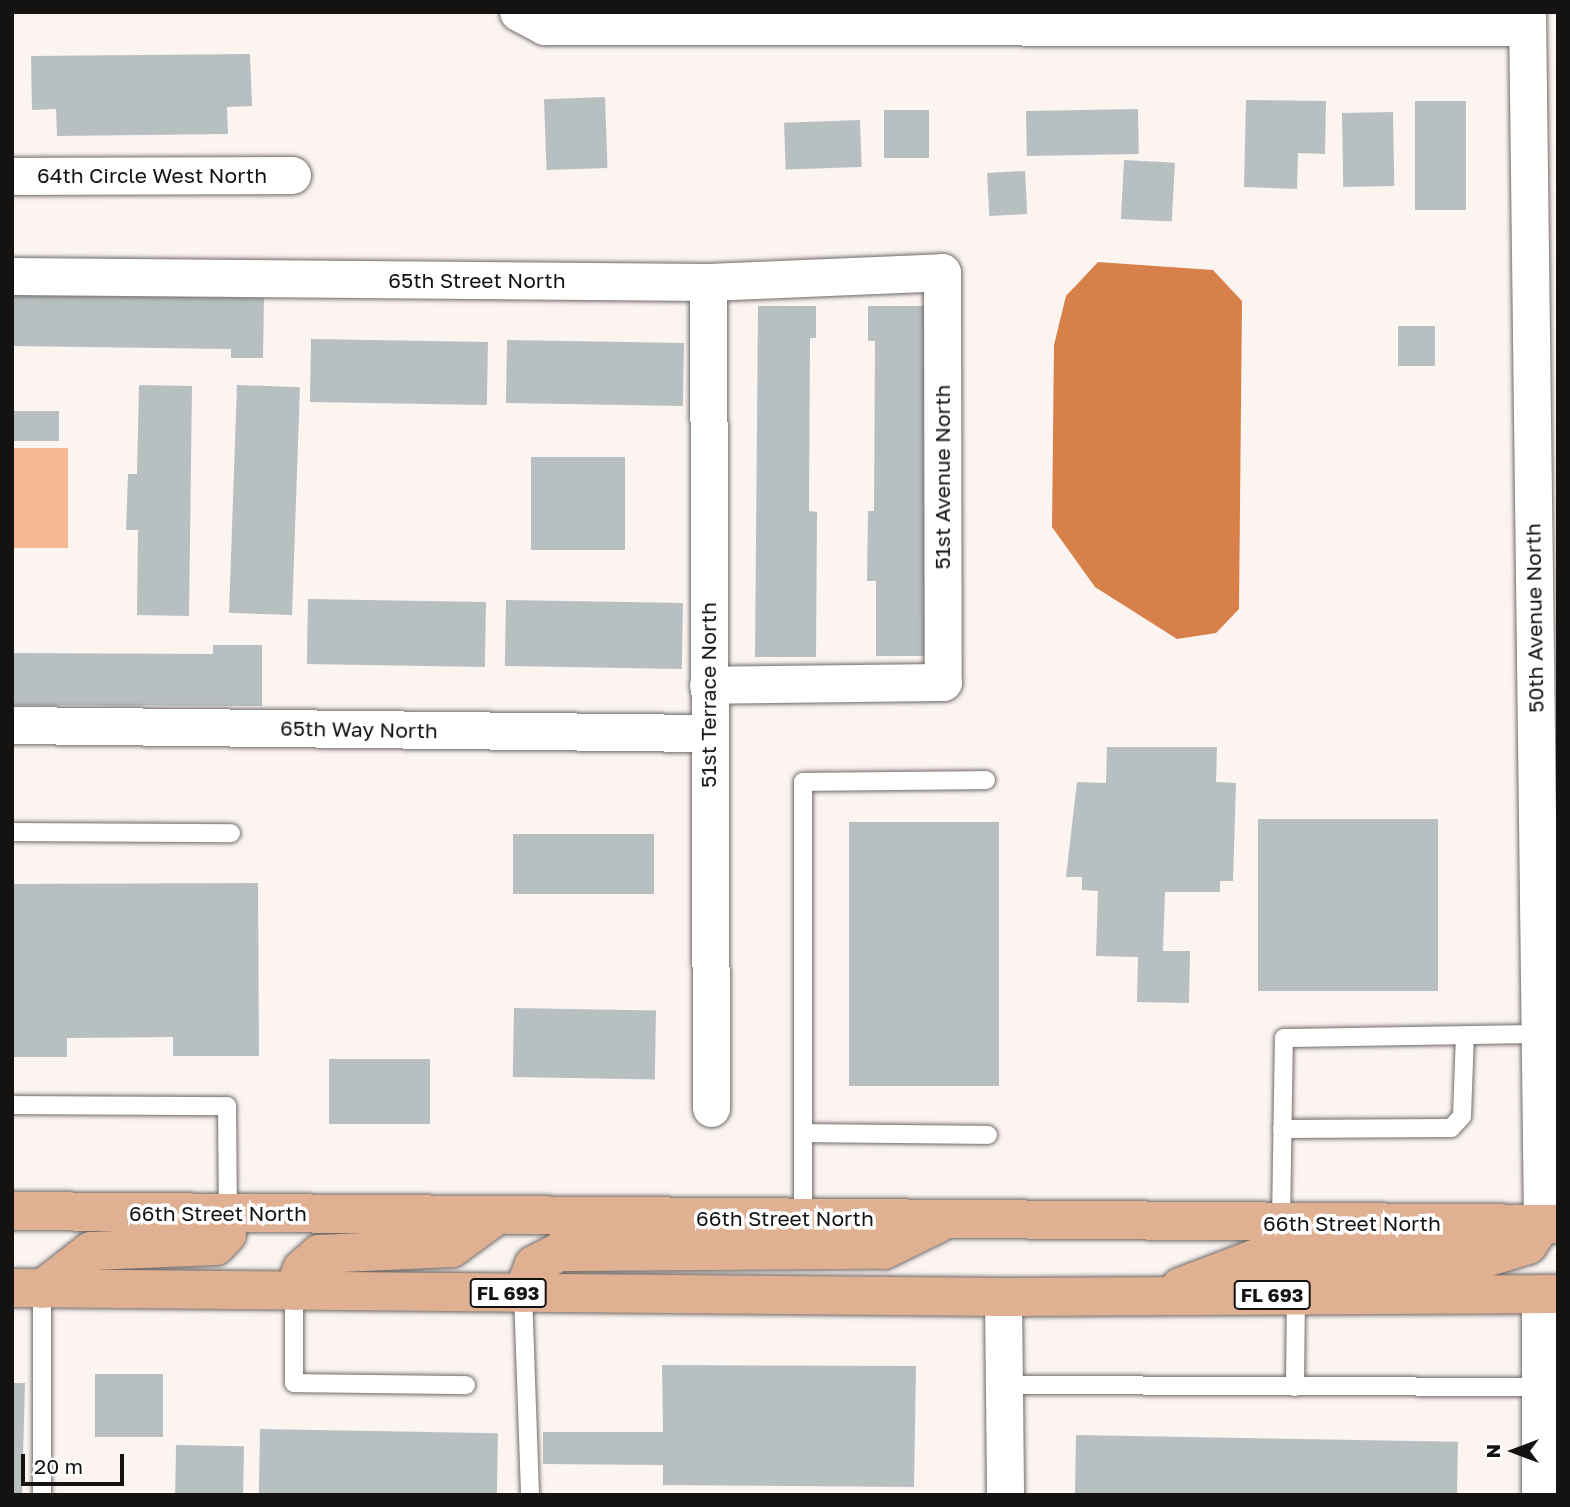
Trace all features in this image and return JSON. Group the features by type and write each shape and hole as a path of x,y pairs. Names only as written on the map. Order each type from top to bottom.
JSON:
{"main road":[{"name":"66th Street North","path":"12,1211 1550,1224"},
{"path":"27,1288 92,1251 216,1246 227,1234 228,1213"},
{"path":"293,1291 302,1269 319,1254 452,1248 497,1215"},
{"path":"523,1293 534,1265 559,1252 884,1250 947,1219"},
{"path":"1154,1296 1254,1259 1485,1258 1528,1245 1550,1224"},
{"name":"FL 693","path":"27,1288 1003,1297 1296,1295 1552,1287"}],"street":[{"path":"518,12 544,26 1527,20"},
{"name":"50th Avenue North","path":"1527,20 1539,1034 1550,1224"},
{"name":"64th Circle West North","path":"12,176 292,175"},
{"name":"65th Street North","path":"12,276 708,282 942,272"},
{"name":"51st Avenue North","path":"708,685 943,682 942,272"},
{"name":"51st Terrace North","path":"708,282 707,733 711,1108"},
{"name":"65th Way North","path":"12,725 707,733"},
{"path":"1540,1495 1540,1387 1552,1287"},
{"path":"1003,1297 1005,1495"}],"lane":[{"path":"803,1218 803,782 986,780"},
{"path":"12,832 230,833"},
{"path":"1281,1222 1284,1038 1539,1034"},
{"path":"1282,1129 1451,1128 1462,1116 1465,1035"},
{"path":"12,1105 227,1106 228,1213"},
{"path":"805,1133 988,1135"},
{"path":"27,1288 42,1495"},
{"path":"293,1291 293,1383 466,1385"},
{"path":"523,1293 530,1495"},
{"path":"1294,1387 1296,1295"},
{"path":"1003,1385 1540,1387"}],"shaded area":[{"path":"1098,262 1213,270 1242,301 1239,609 1216,633 1177,639 1095,587 1052,527 1054,345 1066,296"},
{"path":"12,448 68,448 68,548 12,548"}],"building":[{"path":"250,54 252,106 227,107 228,134 57,136 56,109 32,110 31,56"},
{"path":"605,97 607,168 547,170 544,99"},
{"path":"1246,100 1326,101 1325,154 1298,153 1297,189 1244,187"},
{"path":"1415,101 1466,101 1466,210 1415,210"},
{"path":"1138,109 1139,154 1027,156 1026,111"},
{"path":"884,110 929,110 929,158 884,158"},
{"path":"1393,112 1394,186 1343,187 1342,113"},
{"path":"860,120 862,167 786,170 784,123"},
{"path":"1124,160 1175,163 1172,222 1121,219"},
{"path":"1025,171 1027,214 989,216 987,173"},
{"path":"12,295 264,298 263,358 231,358 231,349 12,346"},
{"path":"758,306 816,306 816,338 810,338 809,511 817,512 816,657 755,657"},
{"path":"868,306 928,306 927,656 876,656 876,581 867,581 868,511 874,511 875,341 868,341"},
{"path":"1398,326 1435,326 1435,366 1398,366"},
{"path":"311,339 488,342 487,405 310,402"},
{"path":"507,340 684,343 683,406 506,403"},
{"path":"139,385 192,386 189,616 137,615 138,530 126,530 128,474 137,474"},
{"path":"237,385 300,387 292,615 229,613"},
{"path":"12,411 59,411 59,441 12,441"},
{"path":"531,457 625,457 625,550 531,550"},
{"path":"308,599 486,602 485,667 307,664"},
{"path":"506,600 683,603 682,669 505,666"},
{"path":"213,645 262,645 262,706 12,705 12,653 213,654"},
{"path":"1107,747 1217,747 1216,782 1236,783 1233,881 1220,881 1220,892 1165,892 1163,951 1190,951 1189,1003 1137,1002 1138,957 1096,956 1098,891 1082,890 1082,877 1066,877 1077,782 1106,783"},
{"path":"1258,819 1438,819 1438,991 1258,991"},
{"path":"849,822 999,822 999,1086 849,1086"},
{"path":"513,834 654,834 654,894 513,894"},
{"path":"258,883 259,1056 173,1056 173,1037 67,1038 67,1057 12,1057 12,884"},
{"path":"514,1008 656,1010 655,1079 513,1077"},
{"path":"329,1059 430,1059 430,1124 329,1124"},
{"path":"662,1365 916,1366 914,1487 663,1485 663,1465 543,1464 543,1432 663,1432"},
{"path":"95,1374 163,1374 163,1437 95,1437"},
{"path":"12,1383 25,1383 22,1495 12,1495"},
{"path":"260,1429 498,1433 497,1495 259,1495"},
{"path":"1076,1435 1458,1442 1457,1495 1075,1495"},
{"path":"176,1445 244,1446 243,1494 175,1493"}]}
